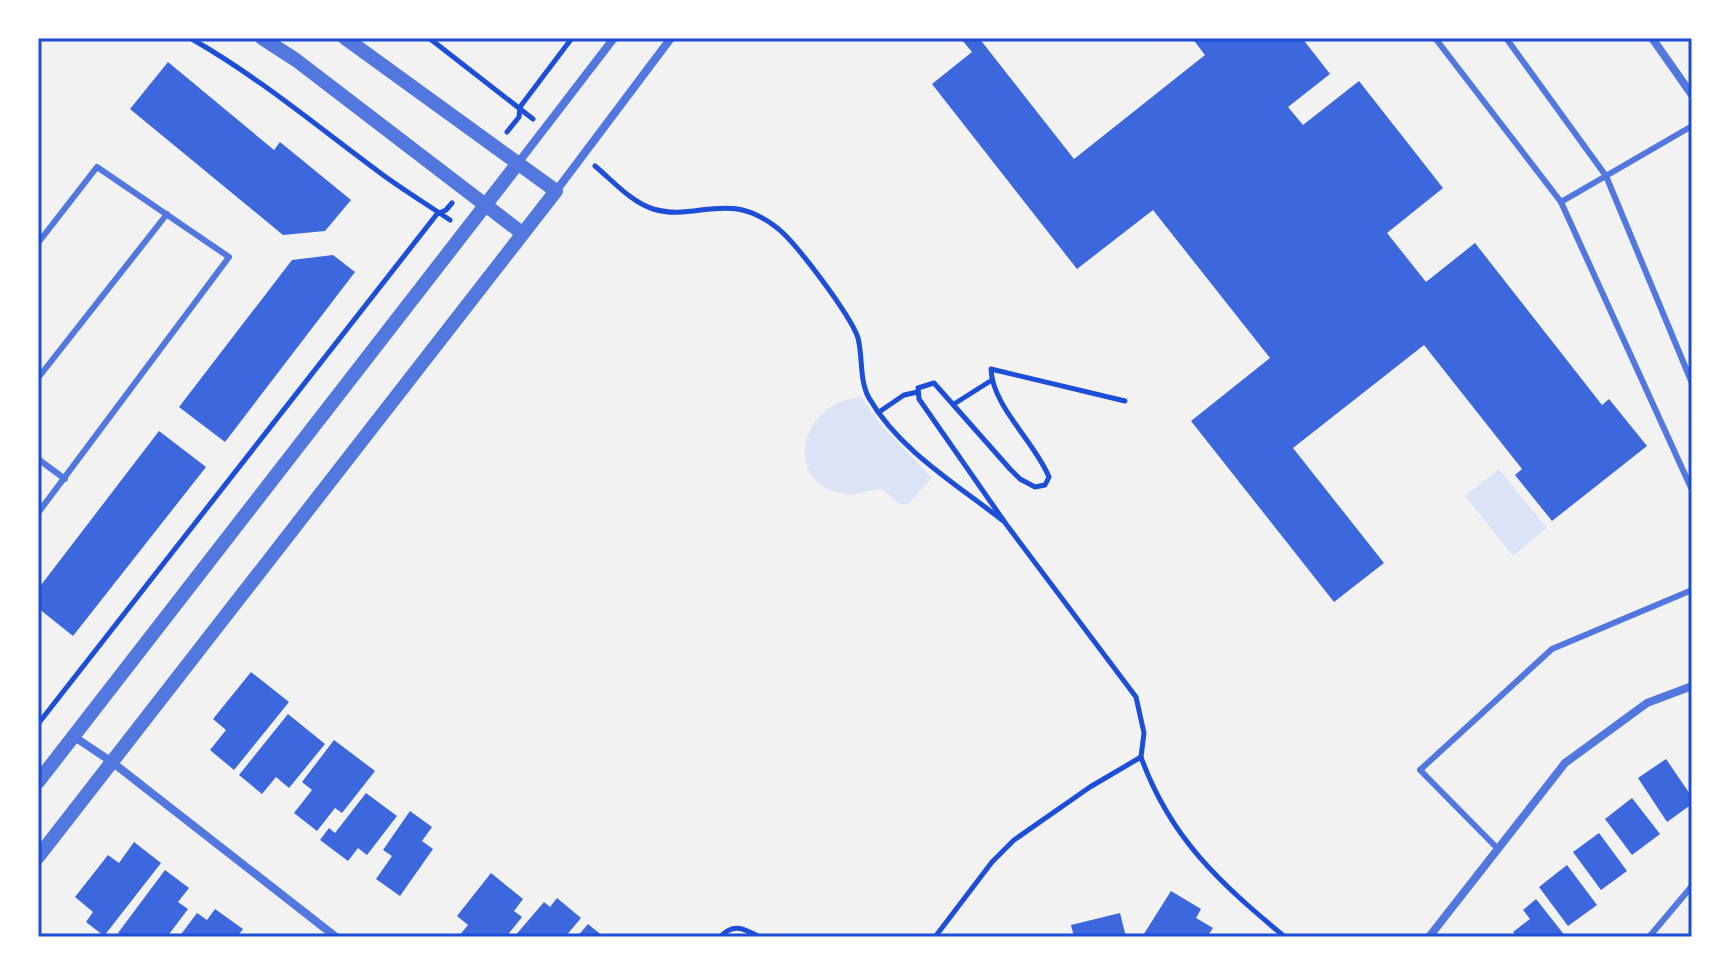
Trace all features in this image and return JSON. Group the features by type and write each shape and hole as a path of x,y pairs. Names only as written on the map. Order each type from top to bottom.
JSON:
{"street":[{"path":"262,38 296,60 522,233"},
{"path":"345,38 556,191"},
{"path":"38,782 614,38"},
{"path":"38,857 556,191 671,38"},
{"path":"1652,38 1692,95"},
{"path":"1429,937 1565,763 1647,703 1692,686"},
{"path":"73,735 336,937"}],"lane":[{"path":"1435,38 1561,202 1692,490"},
{"path":"1506,38 1606,176 1692,383"},
{"path":"1561,202 1692,126"},
{"path":"38,243 97,167 229,257 38,513"},
{"path":"38,378 167,214"},
{"path":"38,459 65,479"},
{"path":"1498,849 1420,770 1552,649 1692,590"},
{"path":"1649,937 1692,886"}],"path":[{"path":"190,38 255,79 437,214 446,214"},
{"path":"429,38 527,113"},
{"path":"519,117 520,107 572,38"},
{"path":"594,165 639,204 658,210 718,206 739,209 760,216 776,227 833,297 852,326 858,340 868,395 879,412 919,455 1006,524"},
{"path":"38,724 437,214"},
{"path":"1125,401 991,369 994,390 1042,461 1049,477 1045,485 1035,487 1020,479 934,383 918,388 919,399 1006,524 1136,697 1144,733 1141,757 1151,783 1184,839 1218,880 1285,937"},
{"path":"954,404 992,380"},
{"path":"879,412 904,395 918,392"},
{"path":"935,937 992,862 1014,840 1090,787 1141,757"},
{"path":"720,937 729,928 739,926 760,937"}],"shaded area":[{"path":"861,397 882,426 932,478 908,504 900,504 881,489 844,494 825,487 812,475 806,460 806,444 811,428 823,413 839,402"},
{"path":"1499,469 1547,528 1513,556 1465,496"}],"building":[{"path":"979,38 1074,159 1205,55 1192,38 1302,38 1330,74 1288,107 1303,125 1359,81 1443,188 1387,233 1426,282 1475,243 1602,405 1609,399 1647,446 1552,521 1515,475 1522,469 1424,345 1293,448 1384,563 1334,602 1191,421 1270,358 1153,210 1077,269 932,84 972,52 962,40"},
{"path":"168,62 274,150 280,142 351,200 325,231 283,235 130,109"},
{"path":"333,255 355,272 225,442 179,407 292,260"},
{"path":"159,431 206,467 73,636 38,608 38,589"},
{"path":"251,672 289,702 234,770 210,750 226,730 213,719"},
{"path":"288,714 325,744 289,788 276,777 262,794 239,775"},
{"path":"334,740 375,771 342,813 335,808 317,831 294,813 312,790 302,782"},
{"path":"1666,759 1692,797 1692,804 1667,822 1638,778"},
{"path":"366,793 397,816 367,855 358,848 348,861 320,840 329,828 335,833"},
{"path":"1632,798 1660,834 1632,855 1605,819"},
{"path":"410,811 432,827 422,841 433,849 400,896 376,879 392,856 383,850"},
{"path":"1599,833 1627,871 1601,890 1573,852"},
{"path":"134,842 161,863 104,936 86,922 93,912 75,897 108,855 119,863"},
{"path":"1567,865 1597,905 1568,926 1539,887"},
{"path":"165,870 189,888 178,902 188,909 167,937 124,937 118,933"},
{"path":"491,873 523,899 514,911 522,917 506,937 458,937 468,925 457,916"},
{"path":"1171,891 1201,909 1196,918 1213,928 1207,937 1142,937"},
{"path":"557,898 581,918 565,937 514,937 544,902 550,907"},
{"path":"1536,899 1566,937 1517,937 1513,932 1530,919 1523,910"},
{"path":"215,909 243,929 237,937 179,937 197,913 207,920"},
{"path":"1120,913 1126,937 1074,937 1071,925"},
{"path":"588,924 604,937 577,937"}]}
